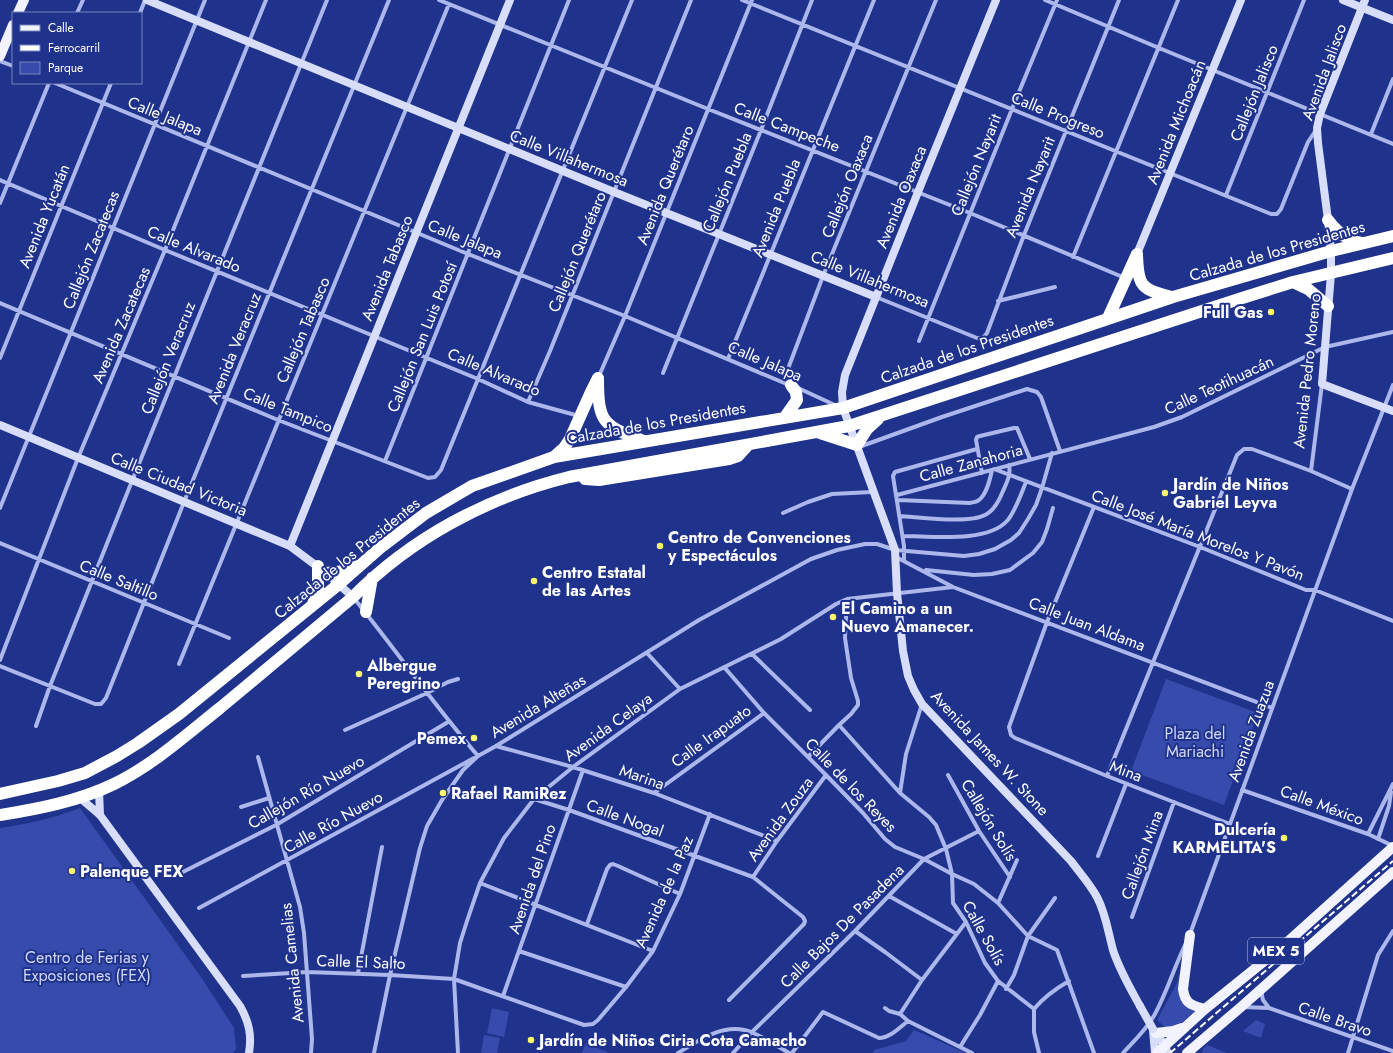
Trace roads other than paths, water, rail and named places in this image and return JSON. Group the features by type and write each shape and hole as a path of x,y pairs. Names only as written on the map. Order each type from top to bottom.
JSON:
{"highway":[{"path":"1328,220 1343,236 1356,242 1363,243"},
{"name":"Calzada de los Presidentes","path":"0,794 58,781 85,773 138,743 179,714 339,584 380,548 426,513 472,486 554,457 843,408 1173,297 1331,251 1393,236"},
{"path":"1108,318 1137,254"},
{"path":"1137,254 1138,274 1142,285 1148,290 1173,297"},
{"name":"Calzada de los Presidentes","path":"0,815 17,813 100,791 144,768 180,741 353,597 372,578 407,551 449,524 507,496 540,484 569,477 849,426 1231,301 1293,282 1393,258"},
{"path":"1293,282 1308,289 1328,306"},
{"path":"554,457 564,448 598,378"},
{"path":"598,378 599,405 602,416 609,425 616,430 645,442"},
{"path":"785,417 797,400 796,392 787,384"},
{"path":"816,432 858,446 867,429 880,417"},
{"path":"313,604 322,570 338,572 360,565"},
{"path":"366,612 372,578"}],"main road":[{"path":"18,12 24,0"},
{"path":"0,56 12,27"},
{"name":"MEX 5","path":"1161,1051 1205,1009 1283,946 1393,846"},
{"name":"MEX 5","path":"1187,1053 1393,872"},
{"path":"1190,935 1183,989 1184,997 1187,1002 1194,1006 1205,1009"},
{"path":"1154,1031 1173,1031 1186,1026"},
{"path":"1199,1053 1204,1039"}],"street":[{"path":"77,12 83,0"},
{"path":"140,12 146,0"},
{"name":"Calle Villahermosa","path":"146,0 614,192 982,339"},
{"name":"Callejón Zacatecas","path":"0,508 30,438 70,333 205,0"},
{"name":"Avenida Zacatecas","path":"0,660 40,560 78,458 208,146 266,0"},
{"name":"Callejón Veracruz","path":"36,726 50,686 216,271 327,0"},
{"name":"Avenida Veracruz","path":"50,686 95,704 101,704 106,698 184,502 389,0"},
{"name":"Calle Campeche","path":"439,0 604,68 970,213 1125,278"},
{"name":"Avenida Tabasco","path":"290,546 510,0"},
{"name":"Callejón San Luis Potosí","path":"385,461 569,0"},
{"path":"478,379 632,0"},
{"name":"Callejón Querétaro","path":"528,402 691,0"},
{"name":"Calle Progreso","path":"742,0 752,2 802,24 1271,214 1277,214 1281,209 1308,142 1317,128"},
{"name":"Callejón Puebla","path":"663,373 812,0"},
{"name":"Avenida Puebla","path":"728,359 874,0"},
{"name":"Callejón Oaxaca","path":"787,384 823,276 936,0"},
{"name":"Avenida Oaxaca","path":"849,426 843,408 842,392 844,382 876,297 996,0"},
{"path":"1045,0 1057,2 1109,27 1372,134 1393,144"},
{"name":"Avenida Nayarit","path":"982,339 987,333 1024,235 1119,0"},
{"path":"1073,257 1178,0"},
{"name":"Avenida Michoacán","path":"1137,254 1241,0"},
{"name":"Callejón Jalisco","path":"1226,195 1304,0"},
{"path":"1343,0 1364,4 1393,20"},
{"name":"Avenida Querétaro","path":"598,378 625,316 752,2"},
{"name":"Callejón Nayarit","path":"919,341 1012,109 1057,2"},
{"name":"Callejón Tabasco","path":"179,664 449,4"},
{"name":"Avenida Jalisco","path":"1331,251 1317,128 1320,114 1364,4"},
{"path":"0,61 12,66"},
{"path":"1372,134 1393,79"},
{"path":"0,203 49,84"},
{"name":"Calle Jalapa","path":"58,84 365,212 625,316 843,408"},
{"name":"Avenida Yucatán","path":"0,358 111,84"},
{"name":"Calle Alvarado","path":"0,180 61,207 427,357 528,402 580,416"},
{"name":"Avenida Pedro Moreno","path":"1311,471 1322,384 1331,274 1331,251"},
{"path":"998,302 1055,287"},
{"name":"Calle Tampico","path":"0,303 278,420 428,478 435,477 441,470 478,379"},
{"name":"Calle Teotihuacán","path":"1052,453 1154,427 1182,417 1325,347 1393,332"},
{"path":"1322,384 1393,411"},
{"name":"Avenida Zuazua","path":"1123,1053 1146,1028 1154,1015 1190,935 1352,489 1383,407 1393,385"},
{"path":"858,446 1026,389 1037,392 1041,397 1060,451"},
{"name":"Calle Ciudad Victoria","path":"0,425 290,546 322,570 353,597"},
{"name":"Avenida James W. Stone","path":"849,426 858,446 872,492 895,553 897,593 903,651 908,676 914,690 922,704 1071,861 1084,878 1097,897 1106,918 1113,950 1127,981 1154,1031 1161,1051"},
{"path":"982,473 977,449 976,438 978,436 1016,428 1019,430 1030,459"},
{"path":"904,560 903,536 893,474 897,470 977,449"},
{"path":"1107,776 1237,455 1244,449 1252,449 1311,471 1352,489"},
{"path":"895,553 904,551 964,556 979,554 995,549 1011,540 1019,533 1036,505 1052,453"},
{"name":"Calle Zanahoria","path":"897,495 1052,453"},
{"path":"899,516 961,519 979,518 993,510 1002,496 1010,476 1009,465"},
{"path":"898,500 970,503 977,501 981,499 984,493 993,469"},
{"name":"Calle José María Morelos Y Pavón","path":"993,469 1306,590 1315,590 1393,621"},
{"path":"903,536 973,536 994,530 1008,520 1019,500 1026,482"},
{"path":"783,513 808,502 832,494 872,492"},
{"path":"1047,622 1094,507"},
{"path":"922,570 974,575 992,574 1010,570 1033,553 1042,542 1053,508"},
{"name":"Calle Saltillo","path":"0,543 229,638"},
{"name":"Avenida Alteñas","path":"374,1053 390,975 420,848 428,826 442,800 463,770 478,756 699,620 811,559 837,550 865,544 877,544 895,553"},
{"name":"Calle Juan Aldama","path":"895,553 904,560 953,587 1272,708"},
{"name":"Avenida Celaya","path":"458,1053 454,979 460,943 480,882 504,838 534,799 573,767 680,689 781,639 836,604 847,599 953,587"},
{"path":"353,597 366,612 448,722 478,756"},
{"path":"808,757 858,705 851,678 845,638 847,599"},
{"name":"Mina","path":"1047,622 1009,727 1011,735 1126,784 1230,824"},
{"path":"647,653 680,689"},
{"path":"752,654 810,710"},
{"path":"0,666 50,686"},
{"name":"Calle de los Reyes","path":"724,667 764,713 863,813 884,839 895,847 924,859 974,884 998,903 1028,936 1057,950 1069,981"},
{"path":"345,730 448,682 458,679"},
{"path":"900,793 906,754 922,704"},
{"name":"Calle Irapuato","path":"654,793 764,713"},
{"name":"Callejón Río Nuevo","path":"173,878 276,825 448,722"},
{"name":"Calle Solís","path":"839,725 900,793 929,817 940,835 946,849 952,874 953,903 966,922 985,964 1006,989 1034,1009"},
{"name":"Marina","path":"496,746 584,770 654,793 777,841"},
{"name":"Avenida Camelias","path":"258,756 300,907 307,972 312,1039 311,1053"},
{"name":"Calle Río Nuevo","path":"199,908 478,756"},
{"name":"Avenida del Pino","path":"503,996 584,770"},
{"name":"Avenida Zouza","path":"753,877 777,841 826,775"},
{"name":"Callejón Solís","path":"948,775 979,831 1010,877"},
{"path":"1098,856 1126,784"},
{"path":"1368,834 1393,784"},
{"name":"Calle México","path":"1242,790 1368,834 1393,846"},
{"path":"1378,839 1390,806 1391,790"},
{"path":"100,791 100,815"},
{"path":"79,797 100,815 240,1006 247,1020 251,1035 249,1053"},
{"path":"241,807 269,798"},
{"name":"Calle Nogal","path":"534,799 569,810 753,877 803,917 805,921 804,924 729,1000"},
{"name":"Callejón Mina","path":"1132,917 1174,802"},
{"name":"Avenida de la Paz","path":"503,996 584,1025 593,1024 598,1020 626,987 653,951 680,894 710,814"},
{"name":"Calle Bajos De Pasadena","path":"733,1053 752,1032 855,931 924,859 979,831"},
{"path":"358,973 382,847"},
{"name":"Callejón Solís","path":"998,903 1017,860"},
{"path":"587,924 607,869 613,864 680,894"},
{"path":"480,882 653,951"},
{"path":"889,896 957,934"},
{"path":"1006,989 1014,975 1028,936 1055,898"},
{"path":"900,1014 922,980 966,922"},
{"path":"855,931 922,980"},
{"path":"1348,1053 1378,955 1393,931"},
{"path":"519,951 626,987"},
{"name":"Calle El Salto","path":"243,976 307,972 358,973 454,979"},
{"path":"454,979 503,996"},
{"path":"960,1047 980,1015 998,981"},
{"path":"1039,1053 1034,1032 1034,1009 1041,1000 1054,989 1069,981 1094,1053"},
{"path":"1260,989 1263,1000 1269,1008"},
{"name":"Calle Bravo","path":"1241,1007 1269,1008 1393,1051"},
{"path":"885,1008 900,1014 908,1021 972,1053"},
{"path":"678,1053 712,1034 733,1028 752,1032 790,1053 823,1012 879,1038 888,1036 908,1021"}],"railway":[{"path":"1170,1053 1393,861"}],"place":[{"name":"Full Gas","path":"1271,312"},
{"name":"Jardín de Niños Gabriel Leyva","path":"1165,493"},
{"name":"Centro de Convenciones y Espectáculos","path":"660,546"},
{"name":"Centro Estatal de las Artes","path":"534,581"},
{"name":"El Camino a un Nuevo Amanecer.","path":"833,617"},
{"name":"Albergue Peregrino","path":"359,674"},
{"name":"Pemex","path":"474,738"},
{"name":"Rafael RamiRez","path":"443,793"},
{"name":"Dulcería KARMELITA'S","path":"1284,838"},
{"name":"Palenque FEX","path":"72,871"},
{"name":"Jardín de Niños Ciria Cota Camacho","path":"531,1040"}],"park label":[{"name":"Plaza del Mariachi","path":"1195,742"},
{"name":"Centro de Ferias y Exposiciones (FEX)","path":"87,966"}]}
